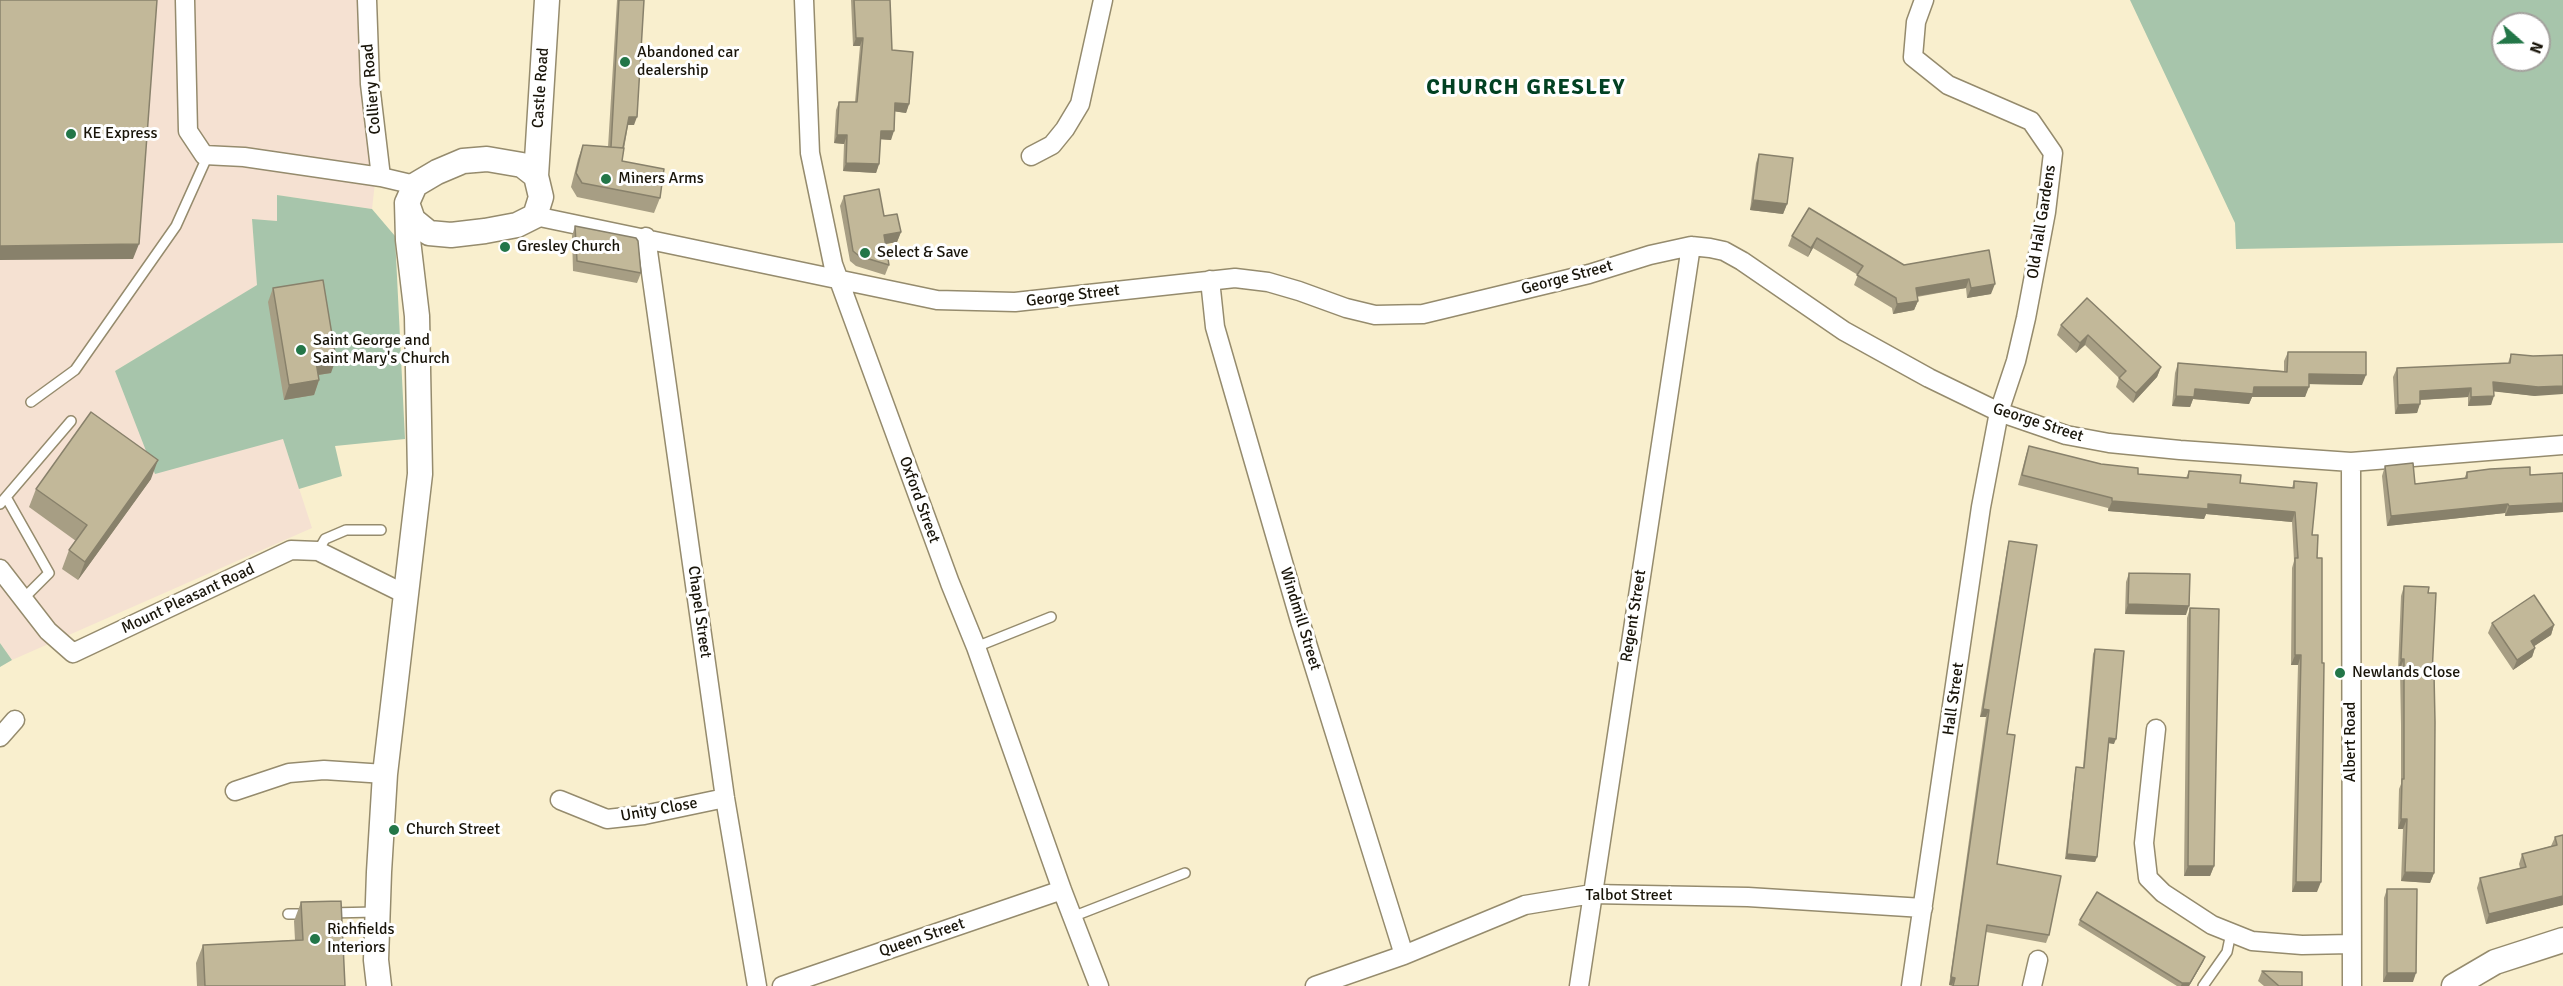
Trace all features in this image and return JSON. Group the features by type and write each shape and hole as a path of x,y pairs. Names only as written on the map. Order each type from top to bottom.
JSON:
{"street":[{"path":"185,0 188,131 204,155 244,158 381,177 411,194"},
{"name":"Colliery Road","path":"367,0 370,84 381,177"},
{"name":"Castle Road","path":"535,216 541,197 536,176 547,0"},
{"name":"Oxford Street","path":"804,0 810,153 833,264 1099,986"},
{"path":"1032,156 1052,145 1080,104 1103,0"},
{"name":"Old Hall Gardens","path":"1924,0 1916,22 1912,57 1948,85 2031,121 2053,153 2046,212 2026,318 2016,361 1999,412"},
{"path":"379,986 376,960 386,774 420,474 417,327 408,240 411,194 436,172 463,161 479,160 522,165 536,176"},
{"path":"411,194 414,220 429,233 451,235 517,225 535,216"},
{"name":"George Street","path":"535,216 646,237 937,300 1015,303 1235,278 1268,282 1346,309 1375,315 1423,314 1589,274 1650,255 1691,246 1724,251 1797,301 1886,355 1999,412 2066,435 2109,443 2350,462 2563,446"},
{"path":"412,270 432,245 451,235"},
{"name":"Chapel Street","path":"646,237 725,798 757,986"},
{"name":"Regent Street","path":"1579,986 1691,246"},
{"name":"Windmill Street","path":"1210,280 1215,327 1300,621 1404,955"},
{"name":"Hall Street","path":"1911,986 1981,507 1999,412"},
{"name":"Albert Road","path":"2350,462 2352,986"},
{"name":"Mount Pleasant Road","path":"0,569 48,631 73,653 291,550 318,551 405,594"},
{"path":"0,736 15,720"},
{"path":"2156,729 2144,843 2148,878 2163,893 2212,925 2252,941 2272,944 2351,944"},
{"path":"235,791 289,773 324,770 386,774"},
{"name":"Unity Close","path":"560,801 607,819 644,815 725,798"},
{"name":"Queen Street","path":"782,986 1062,890"},
{"name":"Talbot Street","path":"1315,986 1404,955 1525,905 1592,894 1748,897 1923,908"},
{"path":"2454,986 2495,962 2563,940"},
{"path":"2032,986 2038,960"}],"lane":[{"path":"31,402 75,370 176,226 208,155"},
{"path":"23,599 49,573 3,500 71,421"},
{"path":"318,551 326,540 346,530 381,530"},
{"path":"976,647 1051,617"},
{"path":"1072,917 1185,873"},
{"path":"288,914 378,912"},
{"path":"2203,986 2227,952 2231,933"}],"shaded area":[{"path":"0,0 375,0 379,148 372,209 277,195 277,221 252,220 258,285 115,371 283,439 312,528 12,660 0,643"}],"green space":[{"path":"2130,0 2563,0 2563,243 2236,249 2235,223"},
{"path":"277,195 372,209 395,236 405,439 335,446 342,476 299,489 283,439 155,474 115,371 257,285 252,219 277,221"},
{"path":"0,643 12,660 0,667"}],"building":[{"name":"KE Express","path":"0,0 157,0 139,244 0,246"},
{"name":"Abandoned car dealership","path":"619,0 644,0 637,117 629,117 623,148 611,147"},
{"path":"854,0 890,0 892,50 913,52 909,104 895,103 894,131 881,131 879,164 846,163 847,135 837,135 839,102 857,102 863,38 856,38"},
{"path":"583,145 624,148 622,161 664,169 660,198 582,183 576,173"},
{"path":"1759,154 1793,158 1787,204 1753,200"},
{"path":"879,189 884,216 897,214 901,232 884,235 889,265 859,256 853,251 844,196"},
{"path":"1809,208 1904,265 1989,250 1995,284 1971,288 1969,279 1916,288 1918,301 1897,304 1896,298 1857,275 1863,266 1817,238 1811,248 1792,236"},
{"path":"575,226 636,238 641,273 577,261"},
{"name":"Saint George and Saint Mary's Church","path":"323,280 336,359 316,362 319,380 289,385 273,288"},
{"path":"2087,298 2161,367 2136,393 2119,378 2126,371 2088,335 2080,343 2061,325"},
{"path":"2288,352 2366,352 2366,375 2309,374 2309,387 2254,387 2253,394 2195,389 2194,397 2176,396 2178,363 2287,372"},
{"path":"2511,354 2563,355 2563,386 2538,387 2493,382 2494,396 2471,397 2471,388 2420,391 2420,404 2398,405 2397,368 2510,363"},
{"path":"91,412 158,460 85,562 69,550 87,525 36,489"},
{"path":"2029,446 2101,464 2138,468 2138,474 2188,478 2189,471 2241,475 2240,483 2294,488 2294,481 2317,483 2312,535 2318,535 2317,558 2322,558 2322,663 2324,663 2321,882 2296,882 2301,655 2295,655 2295,558 2298,558 2295,512 2208,504 2208,509 2112,501 2112,498 2022,475"},
{"path":"2413,463 2415,484 2467,478 2467,472 2490,469 2530,467 2530,475 2563,473 2563,503 2509,506 2508,504 2391,516 2385,466"},
{"path":"2009,541 2037,545 2007,734 2015,735 1997,864 2061,876 2049,935 1987,925 1978,986 1953,986 1955,978 1951,977 1989,710 1983,709"},
{"path":"2129,573 2190,574 2189,606 2128,604"},
{"path":"2404,586 2429,587 2428,593 2436,593 2432,674 2434,674 2435,722 2434,873 2405,872 2407,819 2401,819 2402,779 2404,779 2404,659 2401,659"},
{"path":"2534,595 2554,625 2531,641 2535,648 2517,660 2492,623"},
{"path":"2190,608 2219,609 2214,866 2188,866"},
{"path":"2095,649 2124,651 2116,739 2109,738 2097,857 2067,854 2076,767 2084,768"},
{"path":"2563,835 2563,896 2489,914 2480,878 2526,867 2522,854 2557,845 2555,837"},
{"path":"2387,889 2417,889 2416,973 2387,973"},
{"path":"2097,892 2205,957 2190,983 2182,983 2080,920"},
{"name":"Richfields Interiors","path":"341,901 345,986 205,986 203,945 303,940 301,902"},
{"path":"2262,971 2302,972 2302,986 2279,986"}],"place":[{"name":"Abandoned car dealership","path":"625,62"},
{"name":"KE Express","path":"71,134"},
{"name":"Miners Arms","path":"606,179"},
{"name":"Gresley Church","path":"505,247"},
{"name":"Select & Save","path":"865,253"},
{"name":"Saint George and Saint Mary's Church","path":"301,350"},
{"name":"Newlands Close","path":"2340,673"},
{"name":"Church Street","path":"394,830"},
{"name":"Richfields Interiors","path":"315,939"}],"district":[{"name":"CHURCH GRESLEY","path":"1526,88"}]}
